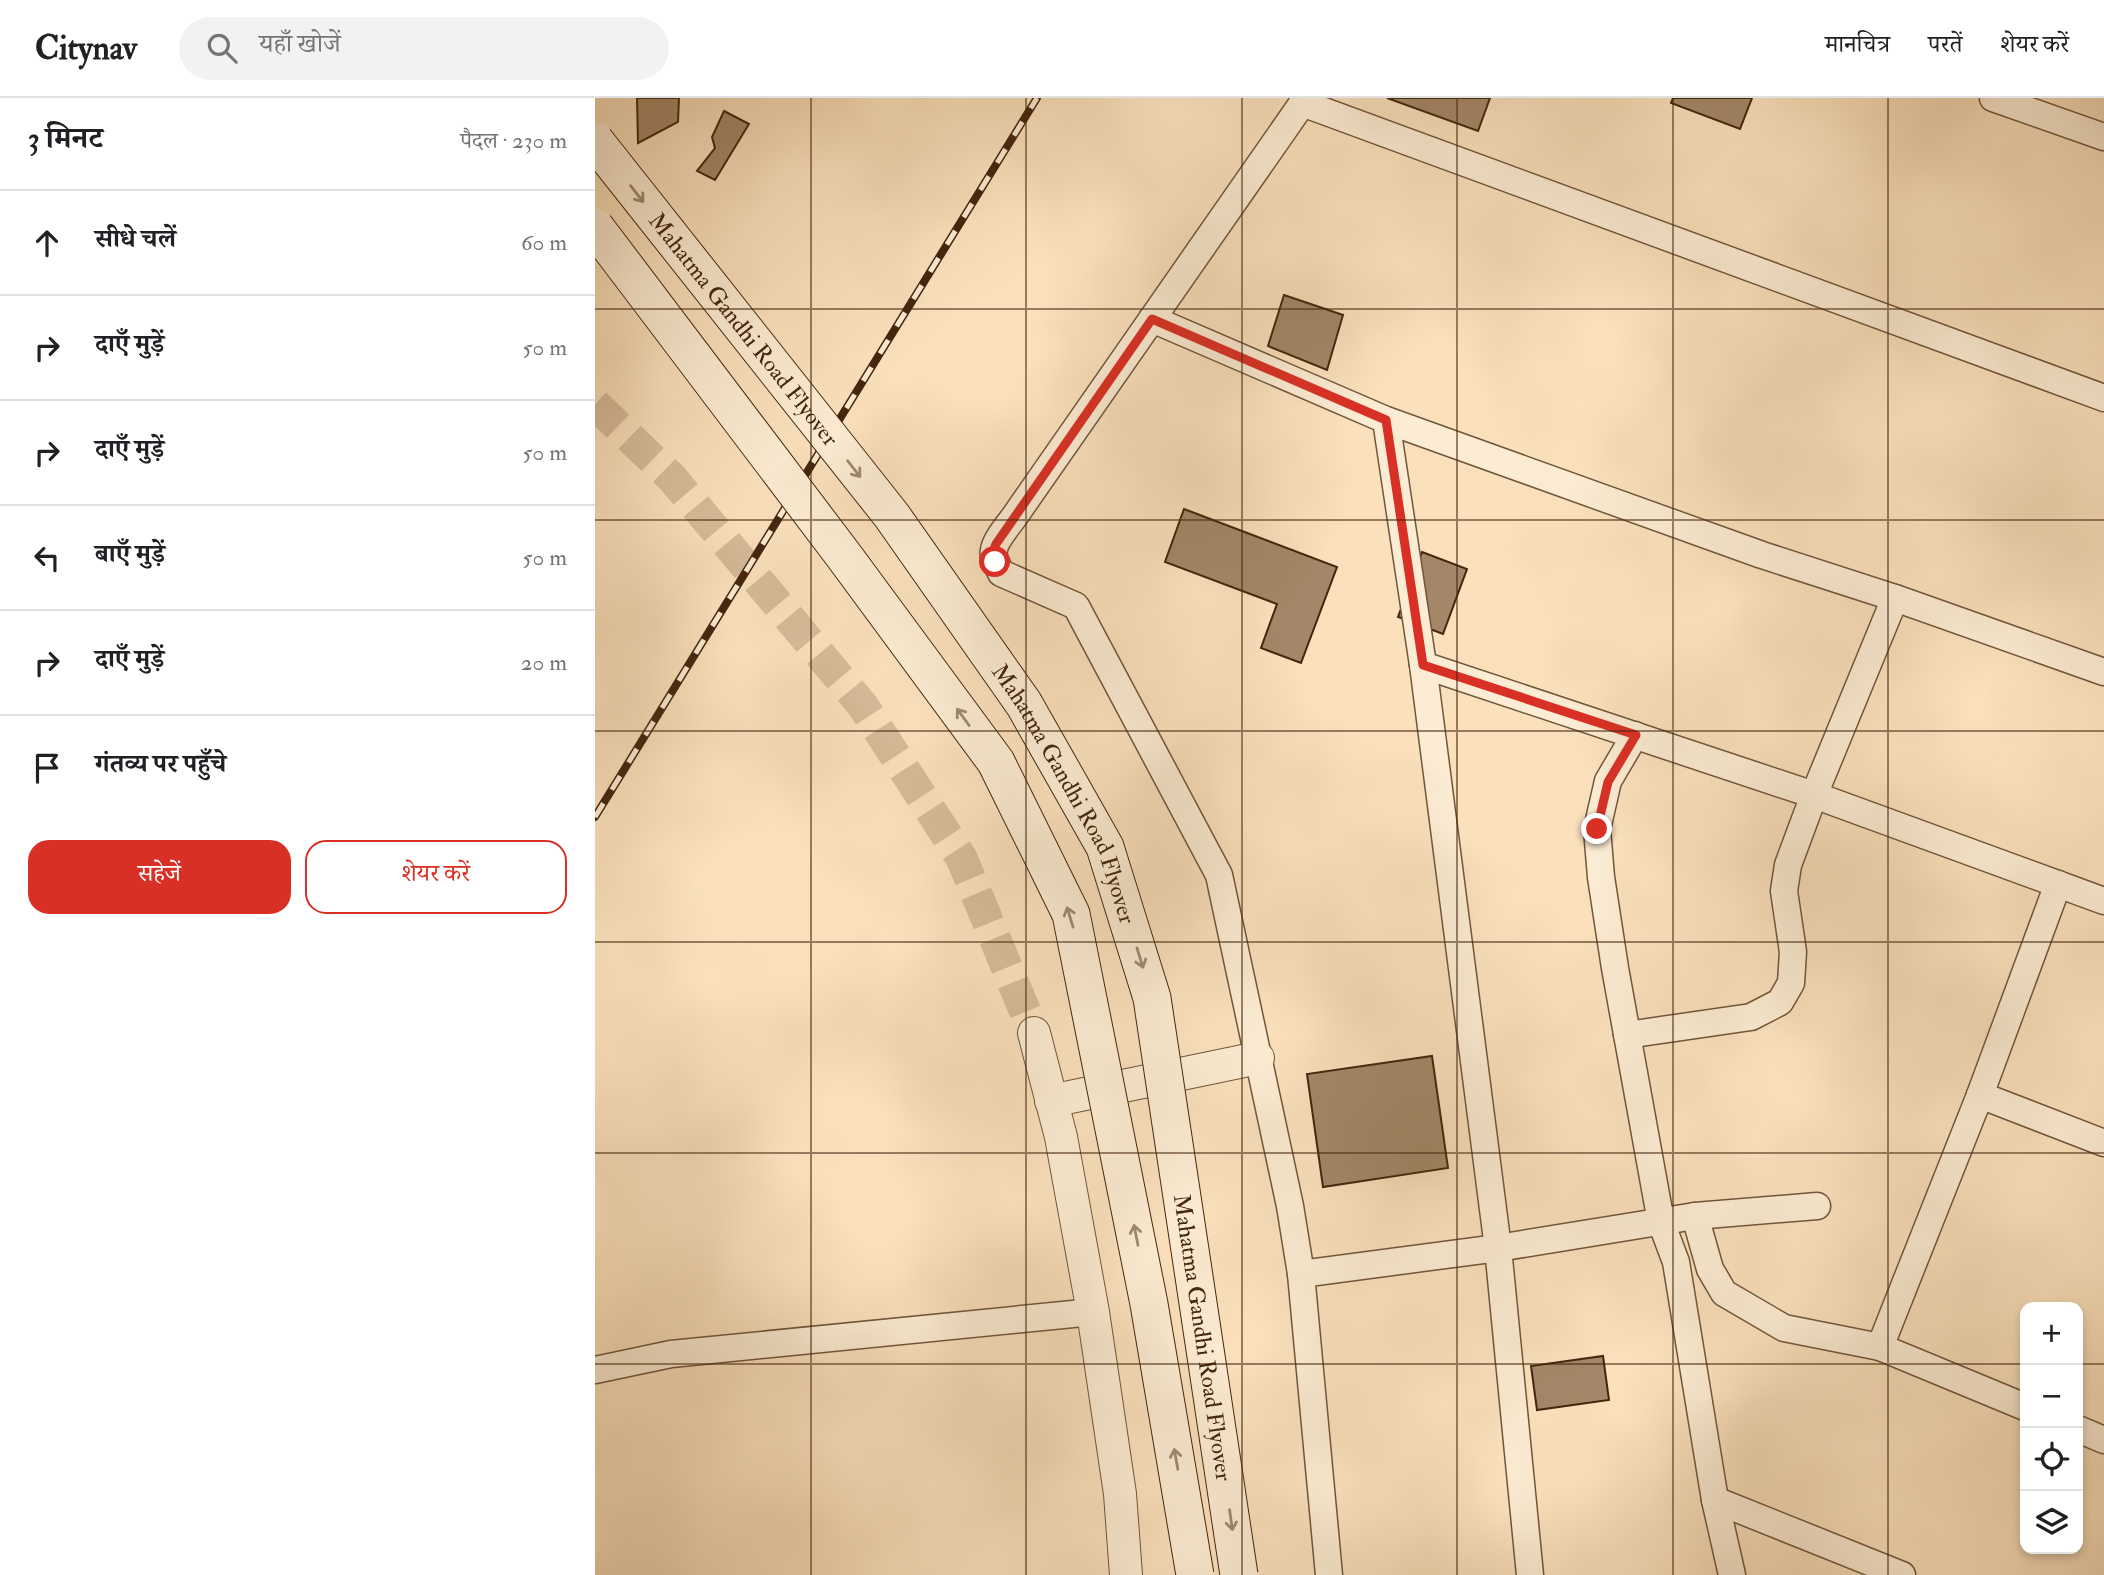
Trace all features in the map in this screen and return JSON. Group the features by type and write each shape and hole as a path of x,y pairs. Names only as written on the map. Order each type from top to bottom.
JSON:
{"main road":[{"name":"Mahatma Gandhi Road Flyover","path":"595,141 892,516 1024,704 1105,847 1152,998 1239,1575"},
{"name":"Mahatma Gandhi Road Flyover","path":"595,227 996,762 1071,914 1149,1304 1195,1575"}],"street":[{"path":"1993,98 2104,137"},
{"path":"1329,1575 1301,1274 1290,1206 1219,875 1076,606 1001,573 993,552 996,544 1304,101 2104,398"},
{"path":"1152,319 1386,420 1737,547 1895,598 2104,673"},
{"path":"1386,420 1423,665 1498,1248 1530,1575"},
{"path":"1627,1035 1751,1017 1780,1002 1791,983 1793,951 1784,891 1788,865 1895,598"},
{"path":"1423,665 1814,795 2104,901"},
{"path":"1636,735 1608,782 1597,829 1601,877 1661,1222 1676,1262 1715,1500 1732,1575"},
{"path":"1880,1348 1980,1095 2058,884"},
{"path":"1034,1033 1061,1138 1093,1312 1120,1494 1126,1575"},
{"path":"1051,1101 1258,1058"},
{"path":"1980,1095 2104,1143"},
{"path":"1301,1274 1498,1248 1695,1216 1817,1206"},
{"path":"1695,1216 1710,1269 1724,1293 1784,1328 1880,1348 2020,1405"},
{"path":"595,1370 671,1354 1093,1312"},
{"path":"2083,1431 2104,1440"},
{"path":"1715,1500 1902,1575"}],"building":[{"path":"637,98 679,98 678,122 638,143"},
{"path":"1387,98 1490,98 1478,131"},
{"path":"1673,98 1752,98 1740,129 1671,103"},
{"path":"724,111 749,124 715,180 697,171 715,148 712,137"},
{"path":"1284,295 1343,315 1327,370 1268,346"},
{"path":"1184,509 1337,567 1301,663 1261,648 1277,604 1165,562"},
{"path":"1422,552 1467,569 1443,634 1398,617"},
{"path":"1432,1056 1448,1168 1323,1187 1307,1074"},
{"path":"1603,1356 1609,1400 1537,1410 1531,1366"}],"tunnel":[{"path":"595,404 672,478 863,706 962,859 1034,1033"}],"railway":[{"path":"595,817 1037,98"}],"route":[{"path":"995,562 993,552 996,544 1152,319 1386,420 1423,665 1636,735 1608,782 1597,829"}]}
